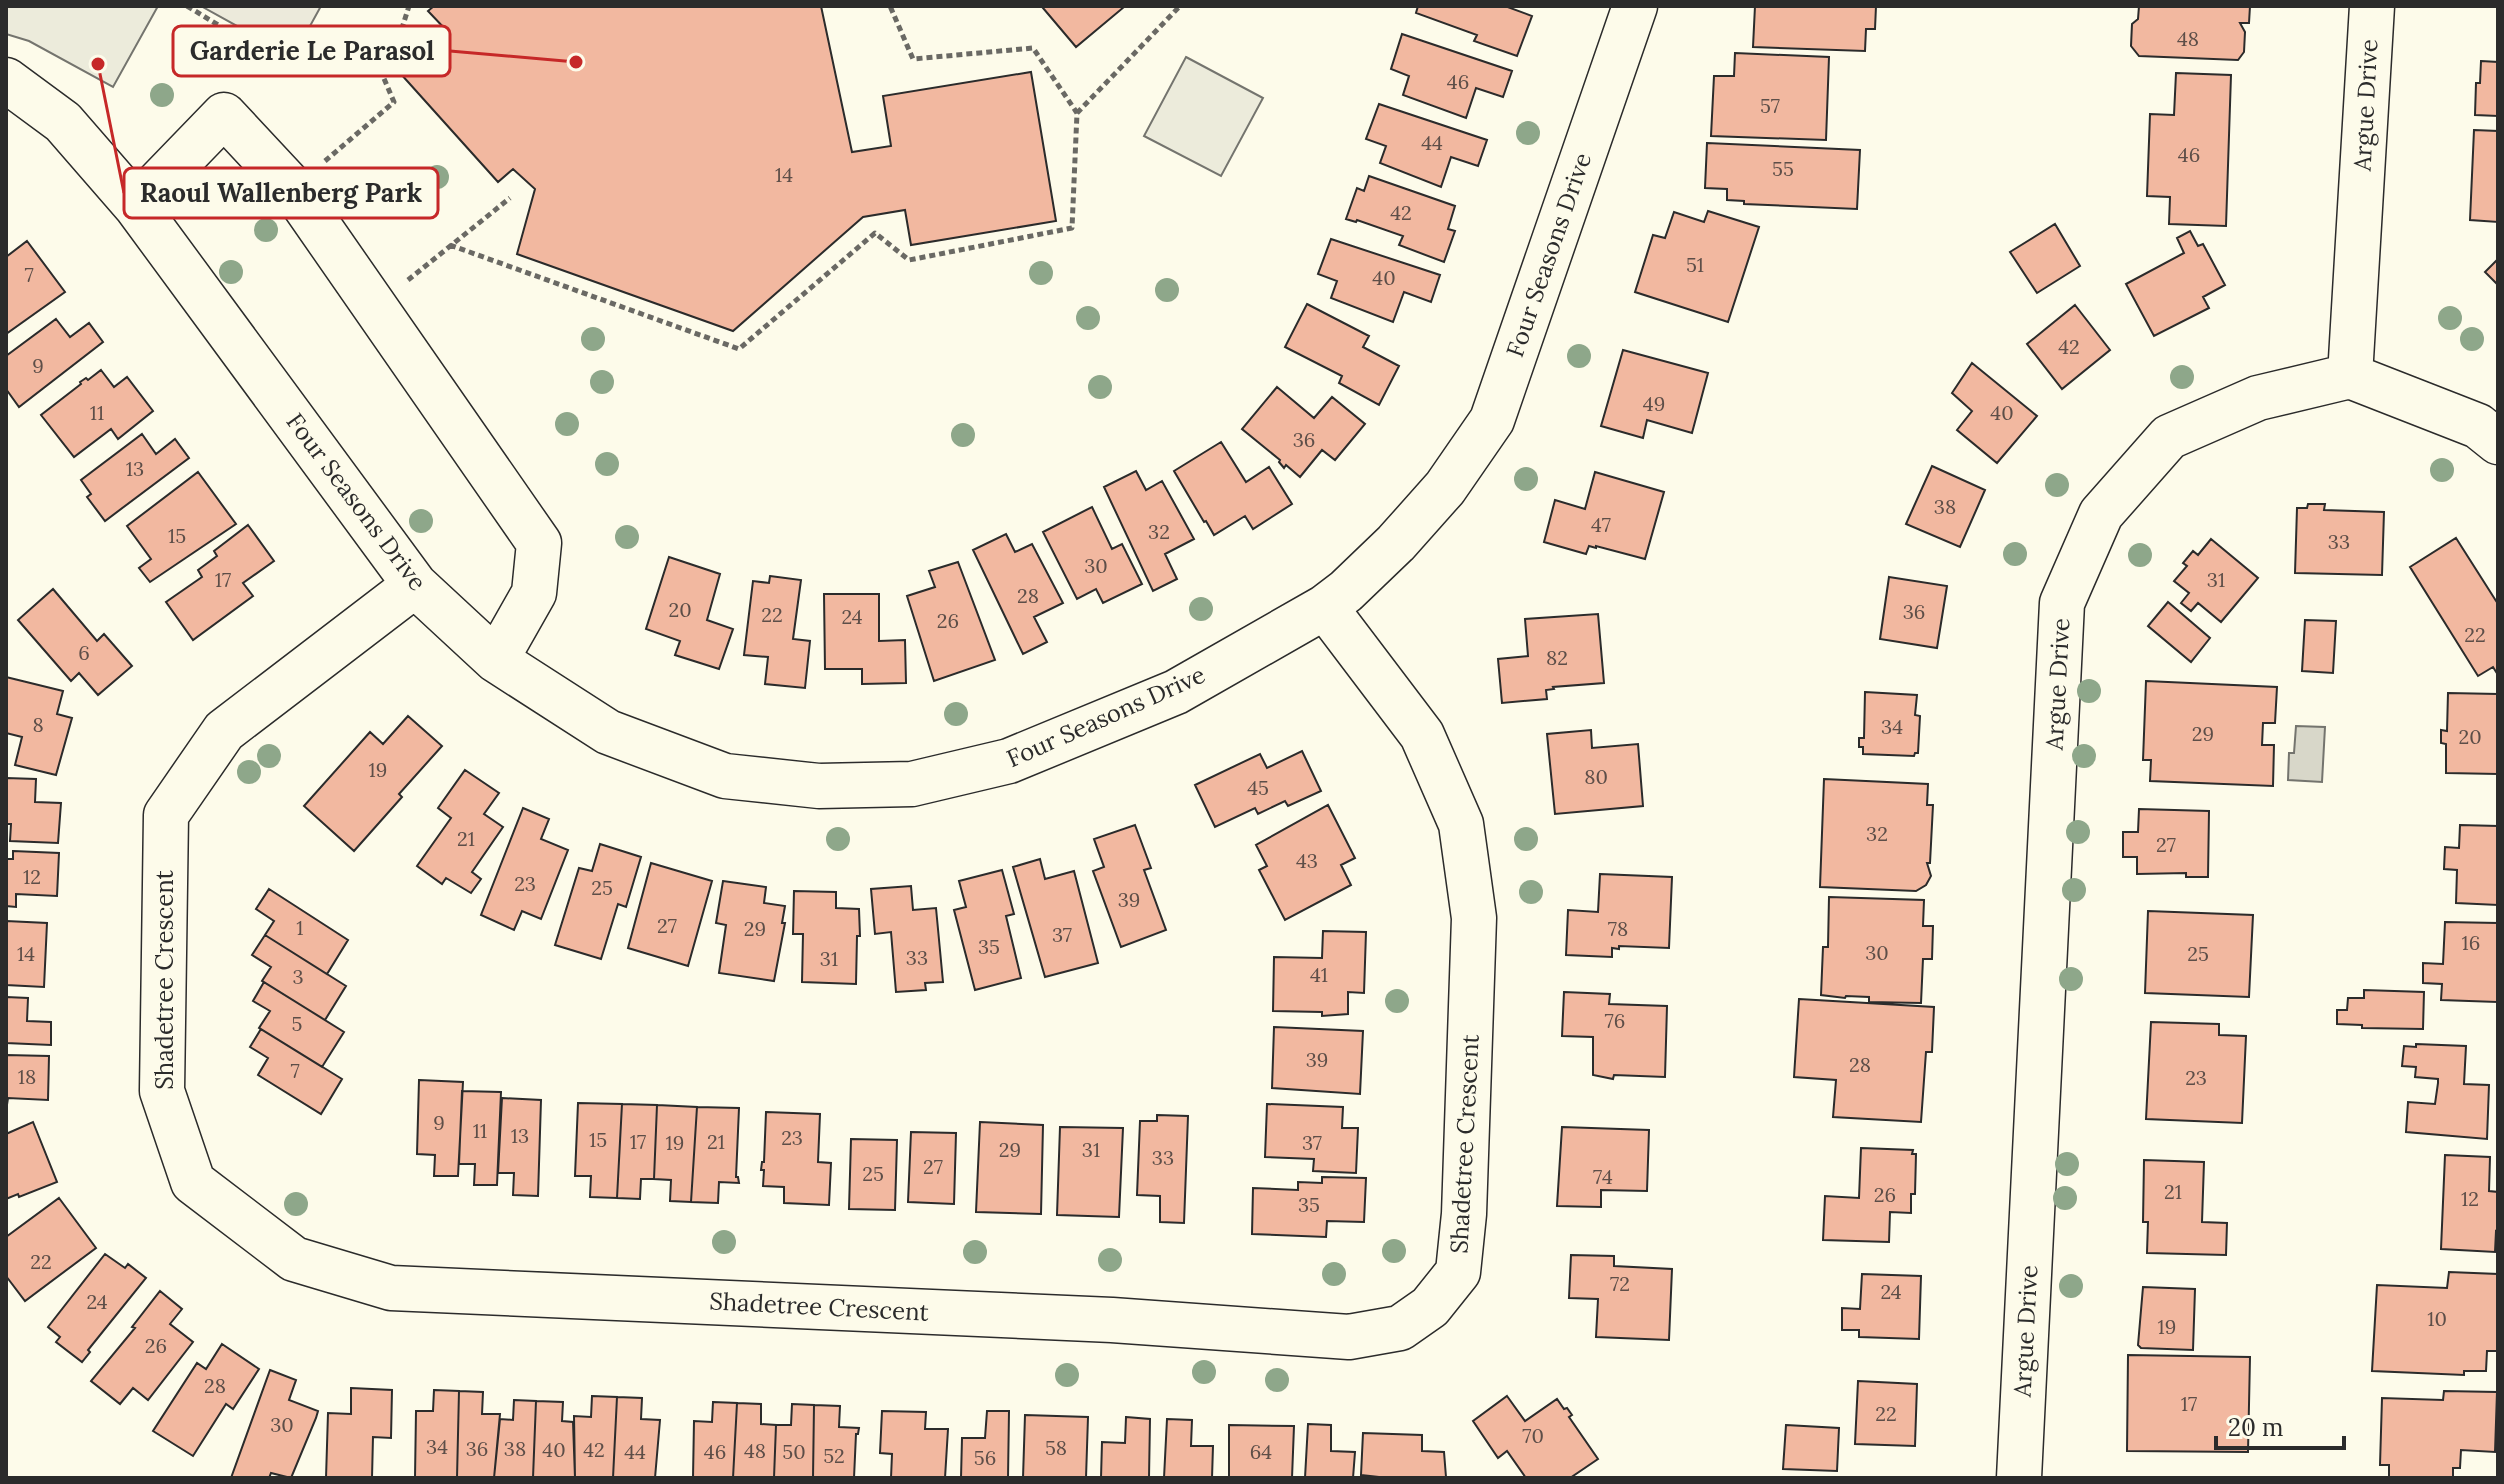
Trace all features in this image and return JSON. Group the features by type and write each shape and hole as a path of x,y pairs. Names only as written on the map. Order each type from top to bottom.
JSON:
{"street":[{"name":"Four Seasons Drive","path":"6,80 63,122 136,206 415,585 496,660 608,732 725,776 819,786 912,784 1009,761 1176,692 1325,607 1346,591 1416,521 1445,488 1492,420 1635,6"},
{"name":"Argue Drive","path":"2019,1478 2062,603 2101,514 2169,437 2258,398 2350,376 2372,6"},
{"path":"136,206 224,115 293,189 539,543 534,593 496,660"},
{"path":"2350,376 2478,426 2498,442"},
{"name":"Shadetree Crescent","path":"415,585 224,731 166,815 162,1091 193,1182 294,1259 391,1288 1112,1320 1349,1337 1400,1328 1430,1307 1458,1272 1464,1214 1474,918 1461,824 1422,735 1325,607"}],"path":[{"path":"187,6 246,42"},
{"path":"293,189 394,102 382,74 397,44 409,6"},
{"path":"450,245 739,349 875,233 909,260 1072,228 1077,113 1033,48 913,59 890,6"},
{"path":"1077,113 1180,6"},
{"path":"375,305 510,198"}],"shaded area":[{"path":"6,6 158,6 113,87 29,41 6,34"},
{"path":"201,6 321,6 293,57"},
{"path":"1186,57 1263,98 1221,176 1144,136"},
{"path":"2296,726 2325,727 2322,782 2288,780 2289,753 2294,753"}],"building":[{"path":"434,6 821,6 852,152 891,146 883,96 1031,72 1056,221 911,245 905,210 863,217 733,331 517,254 535,189 513,169 498,182 400,73 447,31 428,11"},
{"path":"1418,6 1505,6 1532,16 1517,56 1474,41 1477,35 1416,13"},
{"path":"1755,6 1876,6 1875,29 1866,29 1865,51 1753,47"},
{"path":"2139,6 2250,6 2249,23 2240,23 2245,32 2244,52 2238,60 2139,56 2131,46 2132,24 2138,19"},
{"path":"1124,7 1076,47 1043,8"},
{"path":"1402,34 1512,71 1503,97 1476,88 1466,118 1403,95 1409,76 1391,69"},
{"path":"1735,53 1829,57 1826,140 1711,136 1714,76 1734,76"},
{"path":"2481,61 2498,62 2498,116 2475,115 2476,83 2480,83"},
{"path":"2176,73 2231,75 2226,226 2169,224 2170,197 2147,196 2150,114 2174,115"},
{"path":"1379,104 1487,140 1478,166 1451,157 1441,187 1380,163 1386,146 1366,139"},
{"path":"2474,130 2498,131 2498,222 2470,220"},
{"path":"1707,143 1860,150 1857,209 1744,204 1744,201 1727,200 1727,189 1705,188"},
{"path":"1369,176 1455,206 1448,229 1455,231 1444,262 1399,245 1403,236 1346,219 1357,188 1364,191"},
{"path":"1708,211 1759,227 1728,322 1635,292 1653,235 1665,238 1674,212 1704,222"},
{"path":"2055,224 2080,266 2037,293 2010,252"},
{"path":"2190,231 2198,246 2203,244 2225,285 2203,297 2209,308 2154,336 2126,284 2184,253 2177,238"},
{"path":"1331,239 1440,275 1431,302 1404,292 1393,322 1331,298 1337,281 1318,274"},
{"path":"27,241 65,292 6,334 6,257"},
{"path":"2498,259 2498,285 2485,272"},
{"path":"1307,304 1369,336 1363,347 1399,366 1379,405 1339,383 1342,376 1285,347"},
{"path":"2075,305 2110,350 2062,389 2027,344"},
{"path":"56,319 70,337 89,323 103,342 19,407 6,389 6,356"},
{"path":"1623,350 1708,373 1692,433 1647,420 1643,438 1601,426"},
{"path":"1972,363 2037,416 1997,463 1957,430 1972,411 1952,393"},
{"path":"101,370 114,387 127,377 153,411 118,439 111,429 74,457 41,415 80,382"},
{"path":"1277,387 1314,418 1332,397 1365,424 1335,460 1322,450 1300,477 1286,465 1284,468 1280,460 1242,429"},
{"path":"142,434 156,454 175,439 189,458 105,521 87,497 91,494 81,480"},
{"path":"1221,442 1246,482 1269,467 1292,504 1253,529 1245,516 1214,535 1174,471"},
{"path":"1932,466 1985,490 1960,547 1906,524"},
{"path":"1136,471 1146,490 1162,481 1194,539 1165,554 1177,579 1153,591 1104,487"},
{"path":"198,472 236,524 150,582 139,568 151,559 127,526"},
{"path":"1595,472 1664,492 1645,559 1596,546 1589,546 1586,554 1544,542 1555,500 1585,509"},
{"path":"2308,504 2325,504 2324,510 2384,512 2382,575 2295,573 2297,508 2307,508"},
{"path":"1092,507 1112,549 1122,544 1142,584 1103,603 1096,589 1077,599 1043,532"},
{"path":"248,525 274,561 243,583 253,596 193,640 166,602 202,577 198,570 217,556 214,551"},
{"path":"1006,534 1015,552 1032,544 1063,603 1034,617 1047,642 1023,654 973,550"},
{"path":"2456,538 2498,604 2498,675 2493,667 2478,676 2410,567"},
{"path":"2211,539 2258,578 2221,622 2198,603 2191,611 2181,603 2189,593 2174,581 2187,566 2183,563 2193,551 2198,555"},
{"path":"669,557 720,574 707,620 733,629 719,669 675,655 680,641 646,629"},
{"path":"958,562 995,660 934,681 907,596 935,587 929,571"},
{"path":"770,576 801,580 793,639 810,641 805,688 765,684 768,657 744,655 753,581 769,583"},
{"path":"1889,577 1947,586 1937,648 1880,639"},
{"path":"53,589 97,641 104,634 132,666 98,695 79,673 71,681 18,620"},
{"path":"824,594 879,594 879,641 905,640 906,683 862,684 862,669 825,669"},
{"path":"2168,602 2210,638 2191,662 2148,626"},
{"path":"1598,614 1604,683 1553,687 1546,690 1547,699 1502,703 1498,659 1528,656 1525,619"},
{"path":"2305,620 2336,621 2333,673 2302,671"},
{"path":"6,677 63,691 57,714 72,718 56,775 15,765 22,737 6,733"},
{"path":"2146,681 2277,687 2275,723 2263,723 2262,745 2274,745 2273,786 2150,781 2151,760 2143,760"},
{"path":"1865,692 1917,695 1915,715 1920,716 1918,753 1914,756 1863,754 1859,738 1864,738"},
{"path":"2448,693 2498,694 2498,774 2446,773 2446,744 2441,743 2441,730 2447,731"},
{"path":"408,716 442,746 354,851 304,806 370,732 383,744"},
{"path":"1591,730 1592,748 1638,744 1643,806 1555,814 1547,734"},
{"path":"1302,751 1321,791 1288,806 1285,801 1258,814 1255,808 1215,827 1195,785 1260,754 1267,768"},
{"path":"465,770 499,793 484,814 503,827 472,872 481,879 471,893 446,878 442,884 417,866 451,818 438,808"},
{"path":"6,778 36,779 35,802 61,803 58,843 10,841 11,824 6,824"},
{"path":"1824,779 1928,784 1927,805 1933,805 1930,863 1927,863 1931,876 1926,885 1916,891 1820,887"},
{"path":"1328,805 1355,858 1341,865 1351,885 1285,920 1259,870 1267,866 1256,845"},
{"path":"523,808 549,819 541,839 568,850 541,919 522,911 514,930 481,915"},
{"path":"2139,809 2209,811 2208,877 2186,877 2186,873 2137,874 2137,857 2123,857 2123,832 2138,832"},
{"path":"1135,825 1151,868 1144,870 1166,930 1121,947 1093,871 1104,867 1094,839"},
{"path":"2460,825 2498,826 2498,905 2456,903 2457,870 2444,869 2445,847 2459,848"},
{"path":"600,844 641,857 626,907 618,904 601,959 555,945 579,868 592,871"},
{"path":"13,851 59,853 57,896 16,894 16,907 6,906 6,859 13,859"},
{"path":"1040,859 1045,879 1074,871 1098,963 1045,977 1013,867"},
{"path":"651,863 712,881 688,966 628,948"},
{"path":"1002,870 1014,914 1006,916 1021,978 975,990 954,910 966,907 959,881"},
{"path":"1600,874 1672,877 1669,948 1619,946 1619,949 1612,948 1612,957 1566,955 1568,910 1598,912"},
{"path":"723,881 766,887 764,903 785,906 782,923 785,923 774,981 719,973 726,925 716,923"},
{"path":"911,886 913,910 936,908 943,982 925,983 926,990 896,992 891,932 875,934 871,889"},
{"path":"269,889 348,940 327,974 265,935 274,921 256,909"},
{"path":"794,891 836,892 836,908 859,909 856,984 802,982 803,934 793,934"},
{"path":"1829,897 1924,900 1923,926 1933,926 1932,959 1923,959 1921,1003 1869,1002 1869,997 1821,995 1823,947 1828,947"},
{"path":"2148,911 2253,915 2249,997 2145,993"},
{"path":"6,921 47,923 44,987 6,985"},
{"path":"2445,922 2498,923 2497,1002 2441,1000 2442,984 2423,983 2423,963 2443,964"},
{"path":"1323,931 1366,932 1364,993 1348,992 1348,1014 1322,1016 1322,1012 1273,1011 1274,957 1322,958"},
{"path":"265,935 346,986 325,1020 262,981 271,967 252,955"},
{"path":"264,982 344,1032 322,1067 259,1028 270,1011 253,1001"},
{"path":"2364,990 2424,992 2423,1029 2362,1028 2362,1025 2337,1024 2337,1010 2347,1010 2348,998 2364,998"},
{"path":"1564,992 1610,994 1609,1004 1667,1006 1665,1077 1614,1075 1613,1079 1593,1075 1593,1037 1562,1036"},
{"path":"6,997 28,998 27,1021 51,1022 51,1045 6,1043"},
{"path":"1799,999 1934,1007 1932,1052 1926,1052 1921,1122 1833,1117 1836,1080 1794,1077"},
{"path":"2151,1022 2219,1024 2219,1035 2246,1036 2242,1123 2146,1119"},
{"path":"1274,1027 1363,1031 1360,1094 1272,1088"},
{"path":"261,1029 342,1079 321,1114 258,1075 268,1058 250,1047"},
{"path":"2416,1044 2466,1046 2464,1084 2489,1085 2487,1139 2406,1132 2408,1102 2435,1104 2438,1083 2438,1079 2415,1077 2416,1067 2402,1066 2404,1046 2416,1047"},
{"path":"6,1055 49,1056 48,1100 8,1098 6,1111"},
{"path":"419,1080 463,1082 458,1176 434,1176 435,1155 417,1154"},
{"path":"462,1091 501,1092 497,1185 474,1185 475,1164 459,1164"},
{"path":"502,1098 541,1100 538,1196 513,1195 514,1173 498,1173"},
{"path":"578,1103 622,1104 617,1198 590,1197 591,1176 575,1176"},
{"path":"622,1104 657,1105 654,1179 641,1179 640,1199 617,1198"},
{"path":"1267,1104 1343,1107 1342,1128 1358,1128 1356,1173 1313,1171 1314,1159 1265,1157"},
{"path":"657,1105 697,1107 691,1202 670,1201 671,1180 654,1179"},
{"path":"697,1107 739,1108 736,1177 739,1183 719,1182 718,1203 691,1202"},
{"path":"766,1112 820,1114 818,1162 831,1163 829,1205 784,1203 784,1187 763,1186 764,1170 761,1170"},
{"path":"1157,1115 1188,1116 1184,1223 1160,1222 1160,1196 1137,1195 1140,1121 1157,1121"},
{"path":"33,1122 57,1182 6,1199 6,1134"},
{"path":"980,1122 1043,1125 1041,1214 976,1212"},
{"path":"1060,1127 1123,1128 1119,1217 1057,1215"},
{"path":"1562,1127 1649,1130 1647,1191 1601,1190 1601,1207 1557,1206"},
{"path":"911,1132 956,1133 954,1204 908,1202"},
{"path":"851,1139 897,1140 895,1210 849,1209"},
{"path":"1861,1148 1913,1150 1912,1154 1916,1154 1915,1194 1911,1194 1911,1213 1890,1212 1889,1242 1823,1240 1825,1196 1859,1198"},
{"path":"2445,1155 2490,1157 2489,1191 2498,1192 2495,1252 2441,1249"},
{"path":"2144,1160 2204,1162 2202,1222 2227,1223 2226,1255 2147,1253 2148,1222 2143,1222"},
{"path":"1322,1177 1366,1178 1364,1222 1327,1221 1326,1237 1252,1234 1253,1188 1298,1190 1298,1182 1322,1183"},
{"path":"59,1198 96,1248 25,1301 6,1276 6,1237"},
{"path":"105,1254 125,1268 128,1264 146,1278 88,1350 90,1352 82,1362 56,1342 60,1337 48,1327"},
{"path":"1571,1255 1614,1256 1614,1266 1672,1269 1669,1340 1596,1337 1598,1299 1569,1298"},
{"path":"2449,1272 2498,1274 2498,1351 2487,1351 2486,1371 2464,1371 2464,1375 2372,1371 2377,1285 2447,1288"},
{"path":"1862,1274 1921,1276 1919,1339 1859,1337 1859,1330 1842,1330 1842,1308 1860,1309"},
{"path":"2143,1287 2195,1289 2193,1350 2141,1348 2138,1345"},
{"path":"160,1291 182,1309 170,1324 193,1342 148,1400 133,1388 120,1404 91,1381 135,1328 132,1327"},
{"path":"222,1344 259,1369 233,1409 226,1404 193,1456 153,1431 197,1363 206,1369"},
{"path":"2128,1355 2250,1357 2248,1452 2127,1451"},
{"path":"270,1370 296,1380 289,1400 318,1411 316,1418 291,1478 271,1473 269,1478 231,1478"},
{"path":"1858,1381 1917,1384 1915,1446 1855,1444"},
{"path":"351,1388 392,1390 391,1438 373,1437 372,1478 326,1478 328,1413 351,1414"},
{"path":"434,1390 459,1391 457,1478 415,1478 416,1411 433,1411"},
{"path":"459,1391 483,1392 482,1414 500,1414 494,1478 457,1478"},
{"path":"2444,1391 2497,1392 2495,1452 2461,1450 2460,1468 2453,1468 2453,1478 2389,1478 2389,1465 2380,1465 2382,1398 2443,1400"},
{"path":"592,1396 617,1397 613,1478 575,1478 574,1416 591,1417"},
{"path":"1507,1396 1525,1421 1557,1399 1572,1415 1569,1417 1598,1459 1570,1478 1526,1478 1507,1451 1498,1458 1473,1421"},
{"path":"617,1397 642,1398 641,1419 660,1420 655,1478 613,1478"},
{"path":"514,1400 536,1401 533,1478 494,1478 500,1419 513,1420"},
{"path":"536,1401 563,1402 562,1421 573,1422 575,1478 533,1478"},
{"path":"713,1402 737,1403 733,1478 693,1478 694,1421 712,1422"},
{"path":"737,1403 761,1404 761,1424 776,1425 774,1478 733,1478"},
{"path":"792,1404 814,1405 813,1478 774,1478 776,1425 791,1425"},
{"path":"814,1405 840,1406 839,1427 859,1428 854,1478 813,1478"},
{"path":"882,1411 926,1412 925,1429 948,1429 945,1478 891,1478 892,1454 880,1453"},
{"path":"987,1411 1009,1411 1008,1478 961,1478 962,1438 985,1438"},
{"path":"1025,1415 1088,1417 1086,1478 1023,1478"},
{"path":"1126,1417 1150,1419 1149,1478 1101,1478 1102,1442 1125,1443"},
{"path":"1167,1419 1192,1420 1191,1446 1213,1446 1212,1478 1164,1478"},
{"path":"1308,1424 1331,1425 1331,1451 1355,1452 1353,1478 1305,1478"},
{"path":"1229,1425 1294,1426 1292,1478 1229,1478"},
{"path":"1786,1425 1839,1428 1837,1471 1783,1469"},
{"path":"1363,1433 1422,1435 1422,1451 1444,1452 1446,1477 1361,1475"}],"place":[{"name":"Garderie Le Parasol","path":"576,62"},
{"name":"Raoul Wallenberg Park","path":"98,64"}]}
